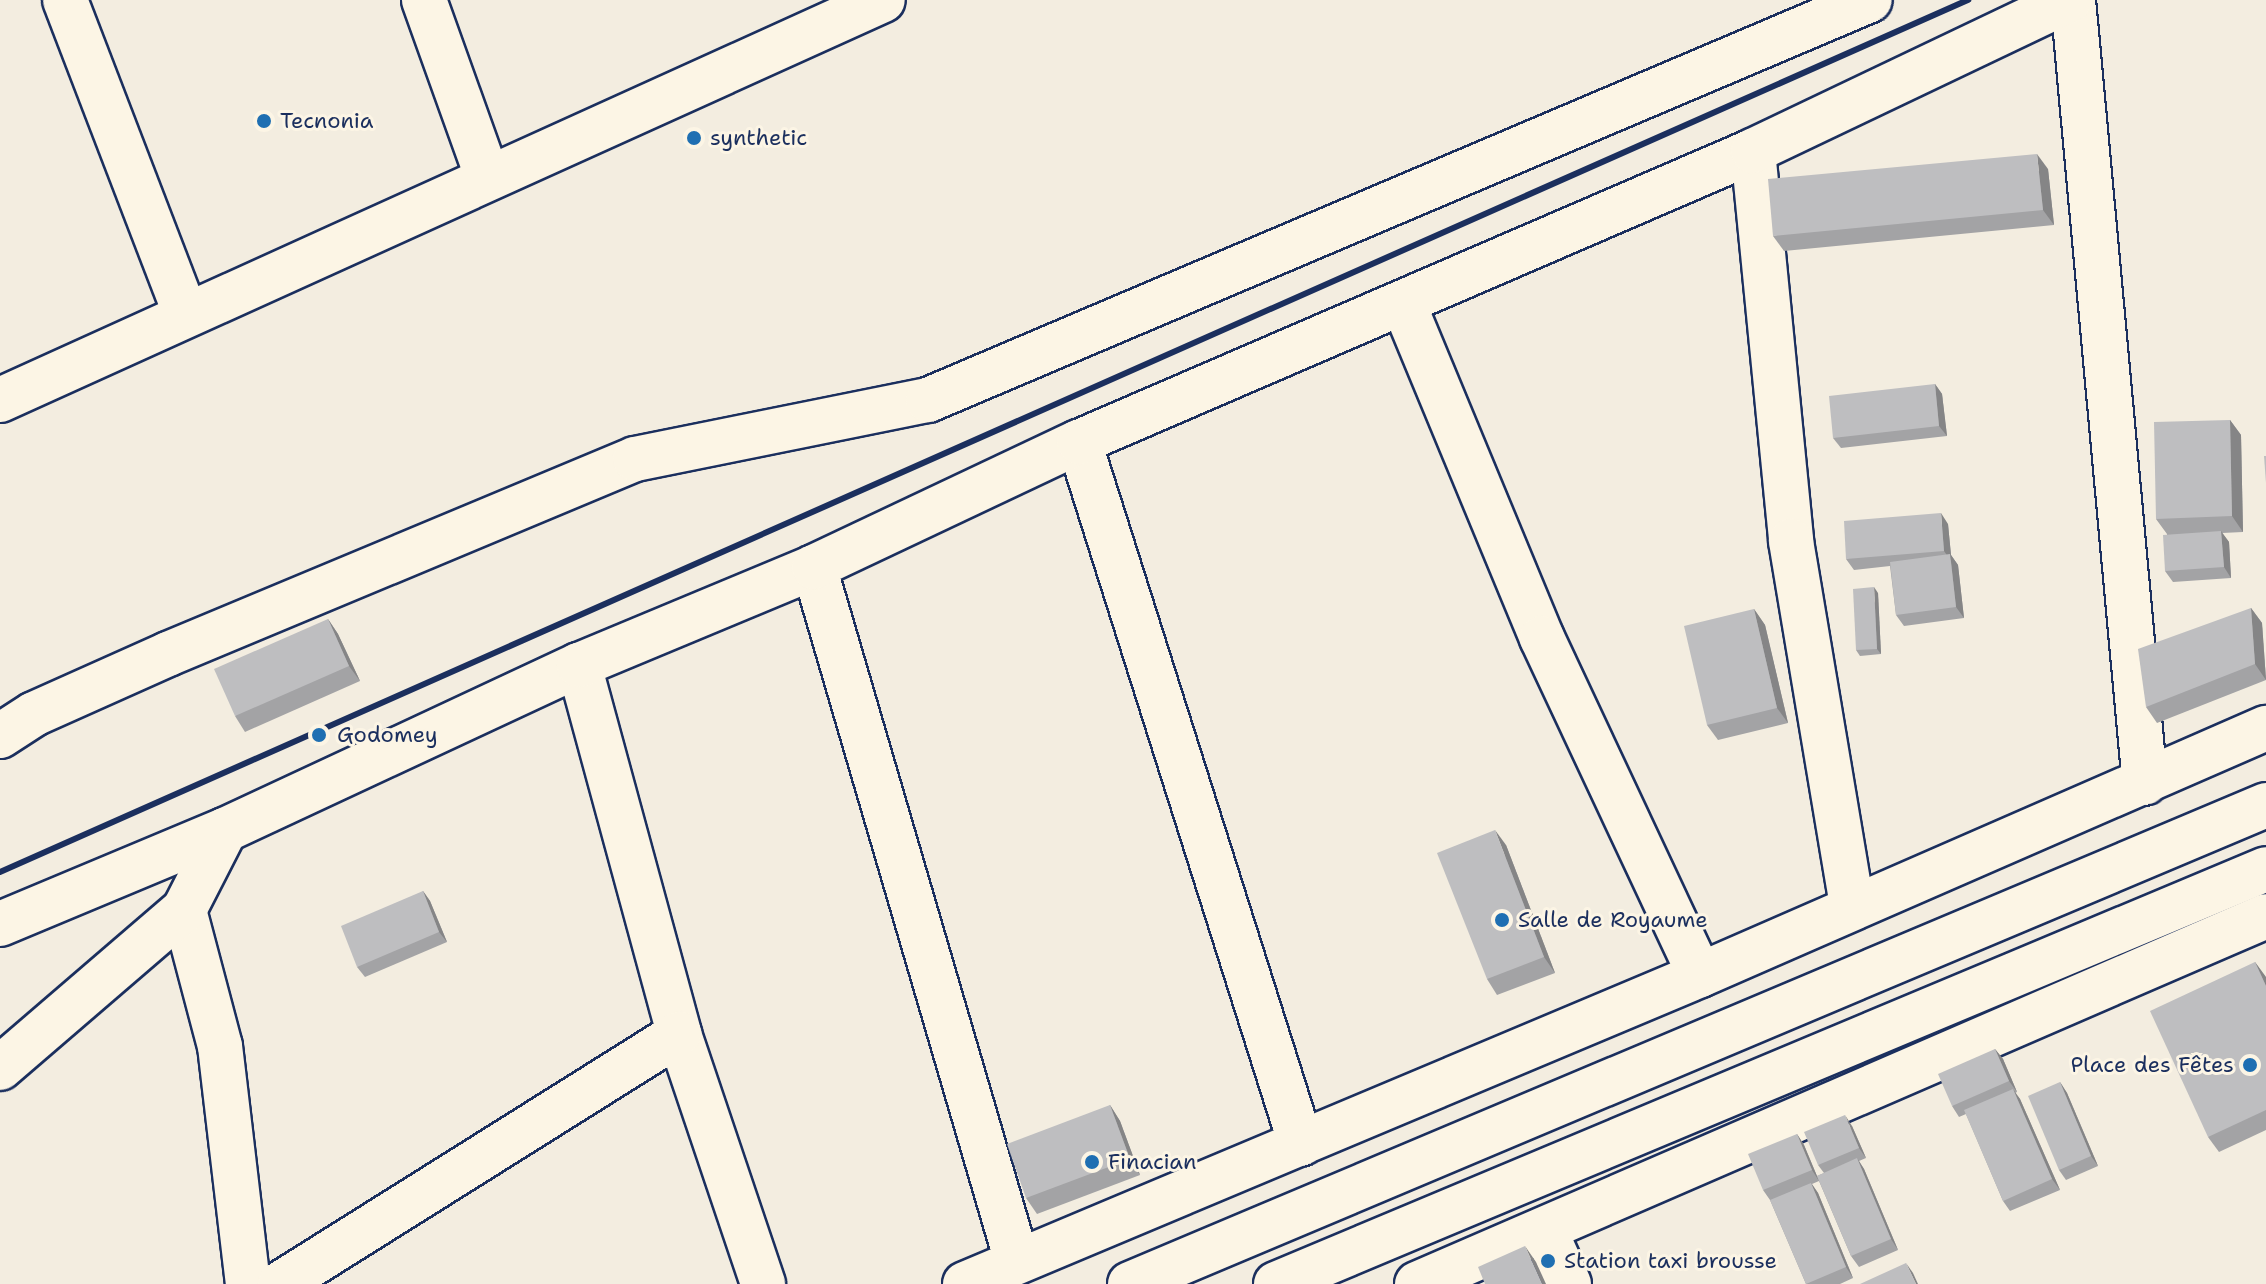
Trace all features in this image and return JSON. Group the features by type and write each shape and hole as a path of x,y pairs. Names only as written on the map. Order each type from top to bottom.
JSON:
{"main road":[{"path":"65,0 185,312"},
{"path":"424,0 487,176"},
{"path":"0,400 185,312 883,0"},
{"path":"0,736 34,714 168,654 635,459 928,400 1870,0"},
{"path":"0,924 225,830 579,665 814,567 1079,442 1404,305 1753,151 2071,0 2145,783"},
{"path":"1753,151 1791,541 1852,904"},
{"path":"1404,305 1542,638 1700,975"},
{"path":"1079,442 1301,1144"},
{"path":"814,567 1017,1261"},
{"path":"579,665 679,1034 763,1284"},
{"path":"965,1284 1700,975 1852,904 2145,783 2266,728"},
{"path":"1130,1284 2266,805"},
{"path":"0,1068 184,910 225,830"},
{"path":"1276,1284 2266,869"},
{"path":"184,910 220,1046 248,1284"},
{"path":"1417,1284 2266,916"},
{"path":"280,1284 679,1034"},
{"path":"1545,1231 1569,1284"}],"building":[{"path":"2037,154 2043,210 1773,236 1768,179"},
{"path":"1935,384 1939,426 1833,438 1829,396"},
{"path":"2230,420 2232,516 2156,519 2154,422"},
{"path":"1941,513 1944,551 1846,559 1844,521"},
{"path":"2221,531 2224,567 2165,571 2163,535"},
{"path":"1950,554 1956,607 1896,615 1890,562"},
{"path":"1874,587 1877,649 1856,650 1853,589"},
{"path":"2251,608 2255,664 2146,707 2138,649"},
{"path":"1754,609 1777,708 1707,725 1684,626"},
{"path":"328,619 349,666 235,716 214,669"},
{"name":"Salle de Royaume","path":"1495,830 1544,957 1487,979 1437,853"},
{"path":"423,891 439,932 357,967 341,926"},
{"path":"2255,962 2266,986 2266,1110 2208,1137 2150,1011"},
{"path":"1995,1049 2009,1081 1952,1106 1938,1074"},
{"path":"2060,1082 2091,1156 2059,1170 2028,1096"},
{"path":"2013,1089 2052,1179 2003,1201 1964,1110"},
{"path":"1110,1105 1130,1159 1026,1198 1007,1144"},
{"path":"1845,1115 1859,1148 1818,1165 1804,1132"},
{"path":"1797,1134 1812,1170 1763,1190 1748,1154"},
{"path":"1857,1158 1891,1239 1851,1256 1817,1176"},
{"path":"1811,1183 1846,1267 1806,1284 1770,1200"},
{"path":"1525,1246 1542,1284 1485,1284 1478,1267"},
{"path":"1906,1263 1916,1284 1860,1284"}],"railway":[{"path":"0,872 1968,0"}],"place":[{"name":"Tecnonia","path":"264,121"},
{"name":"synthetic","path":"694,138"},
{"name":"Godomey","path":"319,735"},
{"name":"Salle de Royaume","path":"1502,920"},
{"name":"Place des Fêtes","path":"2250,1065"},
{"name":"Finacian","path":"1092,1162"},
{"name":"Station taxi brousse","path":"1548,1261"}]}
